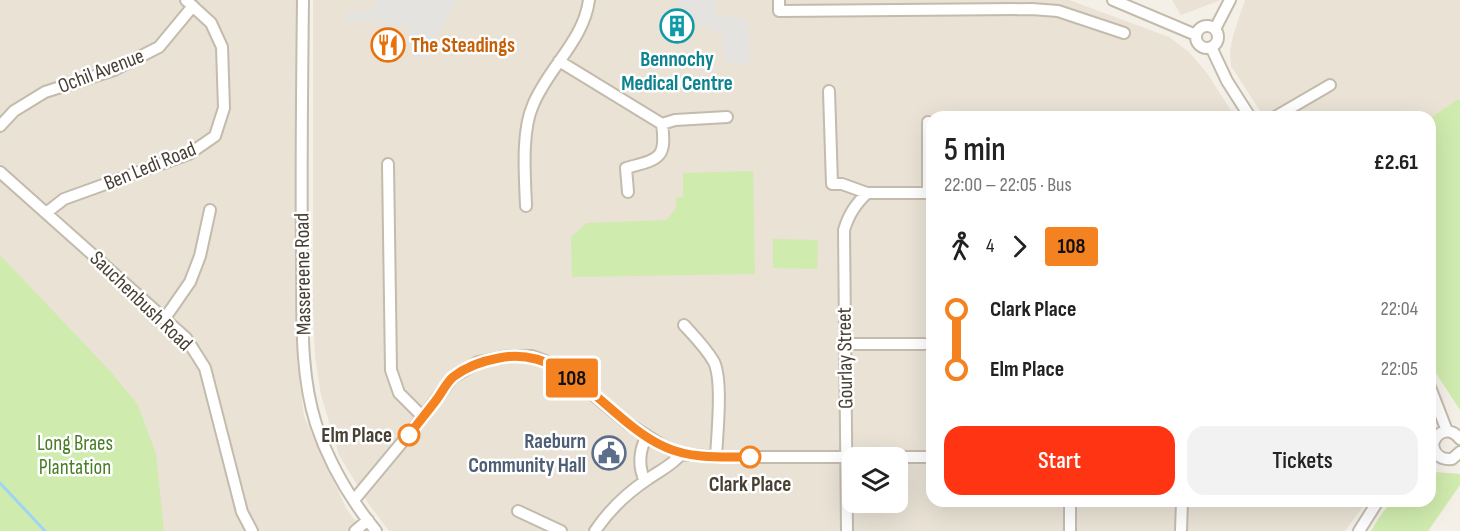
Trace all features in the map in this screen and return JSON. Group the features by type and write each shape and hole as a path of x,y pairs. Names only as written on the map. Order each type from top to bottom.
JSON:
{"street":[{"name":"Massereene Road","path":"303,0 302,266 306,379 316,423 338,476 376,531"},
{"path":"526,206 526,135 533,106 559,61 579,33 589,0"},
{"path":"779,0 779,11 938,5 1058,11 1124,33"},
{"path":"1211,47 1217,39 1215,29 1230,0"},
{"path":"1120,1 1196,35"},
{"name":"Ochil Avenue","path":"0,126 14,111 45,93 114,70 159,47 190,3"},
{"name":"Ben Ledi Road","path":"46,213 64,199 189,154 215,136 224,108 222,47 211,23 190,3"},
{"path":"1211,47 1201,47 1196,35 1202,27 1209,26 1215,29"},
{"path":"1211,47 1227,81 1246,111"},
{"path":"559,61 662,124 675,120 727,117"},
{"path":"1285,111 1330,85"},
{"path":"829,91 832,188 842,184 867,193 926,193"},
{"path":"628,192 626,168 655,159 662,152 664,142 662,124"},
{"path":"388,165 391,370 399,393 423,417"},
{"name":"Sauchenbush Road","path":"0,172 186,338 205,368 242,512 252,531"},
{"name":"Gourlay Street","path":"847,447 844,230 848,215 855,204 867,193"},
{"path":"165,318 190,282 200,256 210,210"},
{"path":"684,325 715,364 718,382 716,457"},
{"path":"845,344 926,344"},
{"path":"354,500 423,417 452,378 478,362 508,356 532,356 559,366 627,423 663,446 681,454 716,457 842,457"},
{"path":"1436,404 1446,431"},
{"path":"1436,437 1446,431 1455,433 1460,439"},
{"path":"645,481 641,473 641,446 648,437"},
{"path":"1436,455 1452,459 1460,452"},
{"path":"595,531 609,511 645,481 677,460 681,454"},
{"path":"908,457 926,457"},
{"path":"1070,507 1070,531"},
{"path":"1181,531 1182,507"},
{"path":"1359,531 1374,507"},
{"path":"518,511 561,531"},
{"name":"Gourlay Street","path":"847,513 847,531"},
{"path":"355,531 368,520"}],"shaded area":[{"path":"0,0 296,0 297,358 304,416 346,508 363,531 164,531 161,509 27,285 0,255"},
{"path":"313,0 1069,0 1169,37 1189,52 1207,73 1231,111 926,111 926,507 1363,507 1345,531 389,531 368,503 339,455 321,395 315,357 313,305"},
{"path":"374,0 457,0 424,59 415,59 409,25 381,29 378,19 348,23 345,13 375,9"},
{"path":"672,0 714,0 717,15 748,19 751,65 724,62 723,37 689,18 692,13"},
{"path":"1172,0 1221,0 1181,15"},
{"path":"1245,0 1460,0 1460,100 1436,114 1436,111 1260,111 1231,66 1230,52"}],"green space":[{"path":"1460,100 1460,410 1436,373 1436,114"},
{"path":"753,171 755,274 572,277 571,237 587,223 667,220 676,208 676,197 683,197 683,173"},
{"path":"773,239 818,240 817,269 773,268"},
{"name":"Long Braes Plantation","path":"0,255 111,372 138,405 156,454 164,531 0,531"},
{"path":"1436,472 1460,474 1460,485 1428,531 1371,531 1387,507 1436,507"}],"waterway":[{"path":"0,483 45,531"}],"bus line":[{"name":"108","path":"409,435 452,378 478,362 508,356 532,356 559,366 627,423 663,446 681,454 750,457"}],"place":[{"name":"Bennochy Medical Centre","path":"677,26"},
{"name":"The Steadings","path":"388,45"},
{"name":"Elm Place","path":"409,435"},
{"name":"Raeburn Community Hall","path":"609,453"},
{"name":"Clark Place","path":"750,457"}]}
